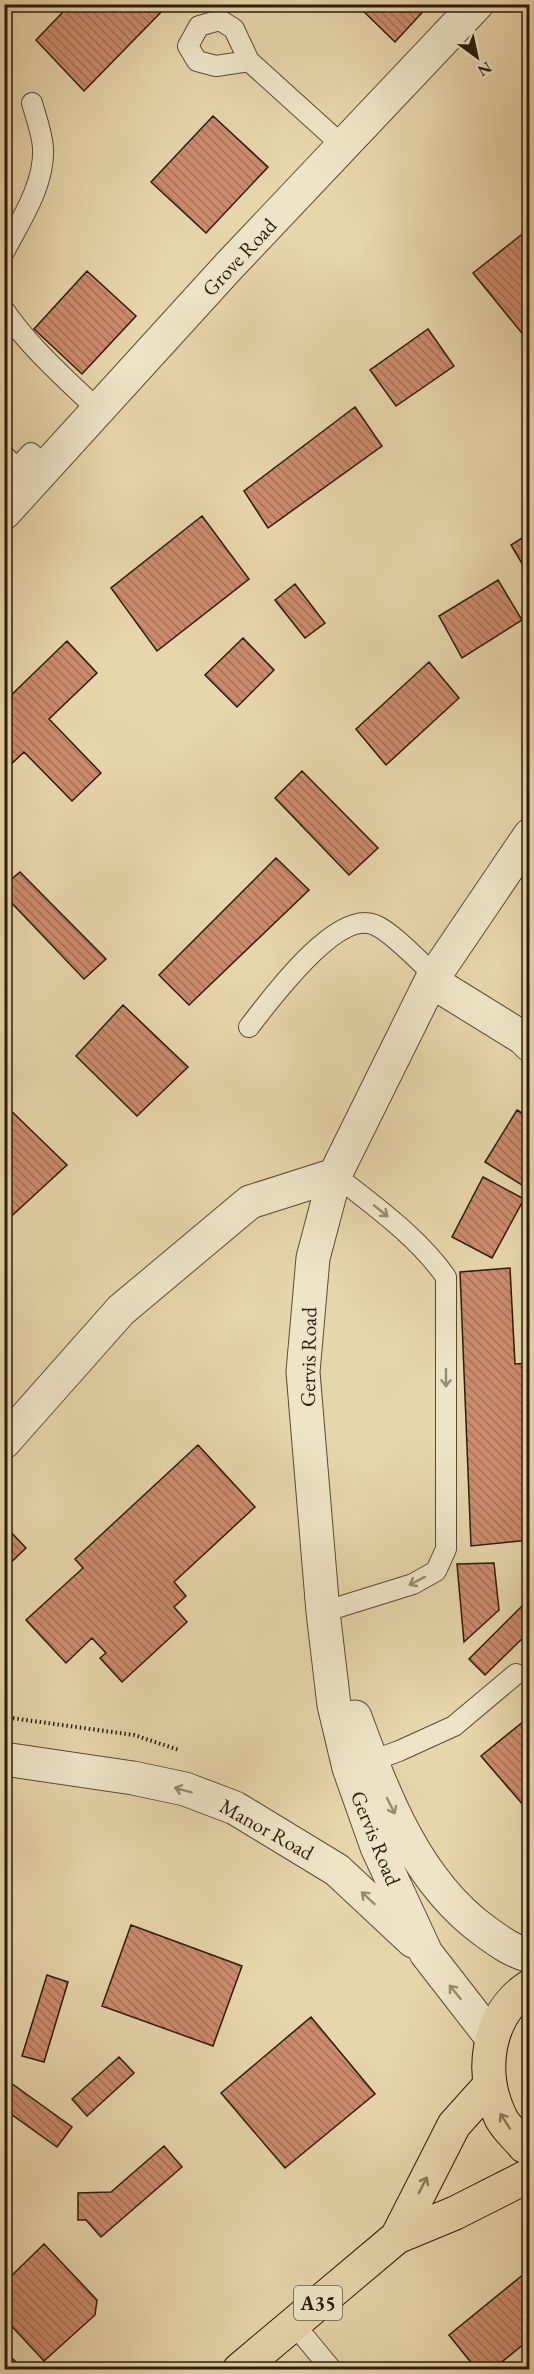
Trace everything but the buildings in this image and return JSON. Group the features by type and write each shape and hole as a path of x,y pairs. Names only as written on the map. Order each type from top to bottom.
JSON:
{"main road":[{"path":"530,1986 521,1991 503,2013 492,2038 488,2062 489,2086 502,2119 524,2146 530,2149"},
{"name":"A35","path":"397,2237 454,2125 489,2086"},
{"name":"A35","path":"239,2370 397,2237 454,2213 530,2175"}],"street":[{"name":"Grove Road","path":"4,513 221,275 477,4"},
{"name":"Gervis Road","path":"492,2038 426,1953 377,1847 360,1765 334,1705 323,1612 303,1372 313,1258 334,1175 433,978 530,835"},
{"path":"433,978 530,1045"},
{"path":"4,1442 121,1310 250,1202 334,1175"},
{"name":"Manor Road","path":"4,1759 133,1778 185,1789 235,1808 337,1870 426,1953"},
{"name":"Gervis Road","path":"360,1765 380,1785 425,1872 465,1917 513,1951 530,1956"}],"lane":[{"path":"249,61 343,146"},
{"path":"4,252 34,192 40,168 43,149 32,103"},
{"path":"4,310 52,365 98,411"},
{"path":"4,455 16,469 31,453 46,468"},
{"path":"249,1027 277,990 321,944 350,924 361,921 382,928 433,978"},
{"path":"323,1612 412,1584 436,1570 446,1549 446,1277 431,1255 385,1214 334,1175"},
{"path":"360,1765 454,1726 516,1674"},
{"path":"294,2323 332,2370"}]}
